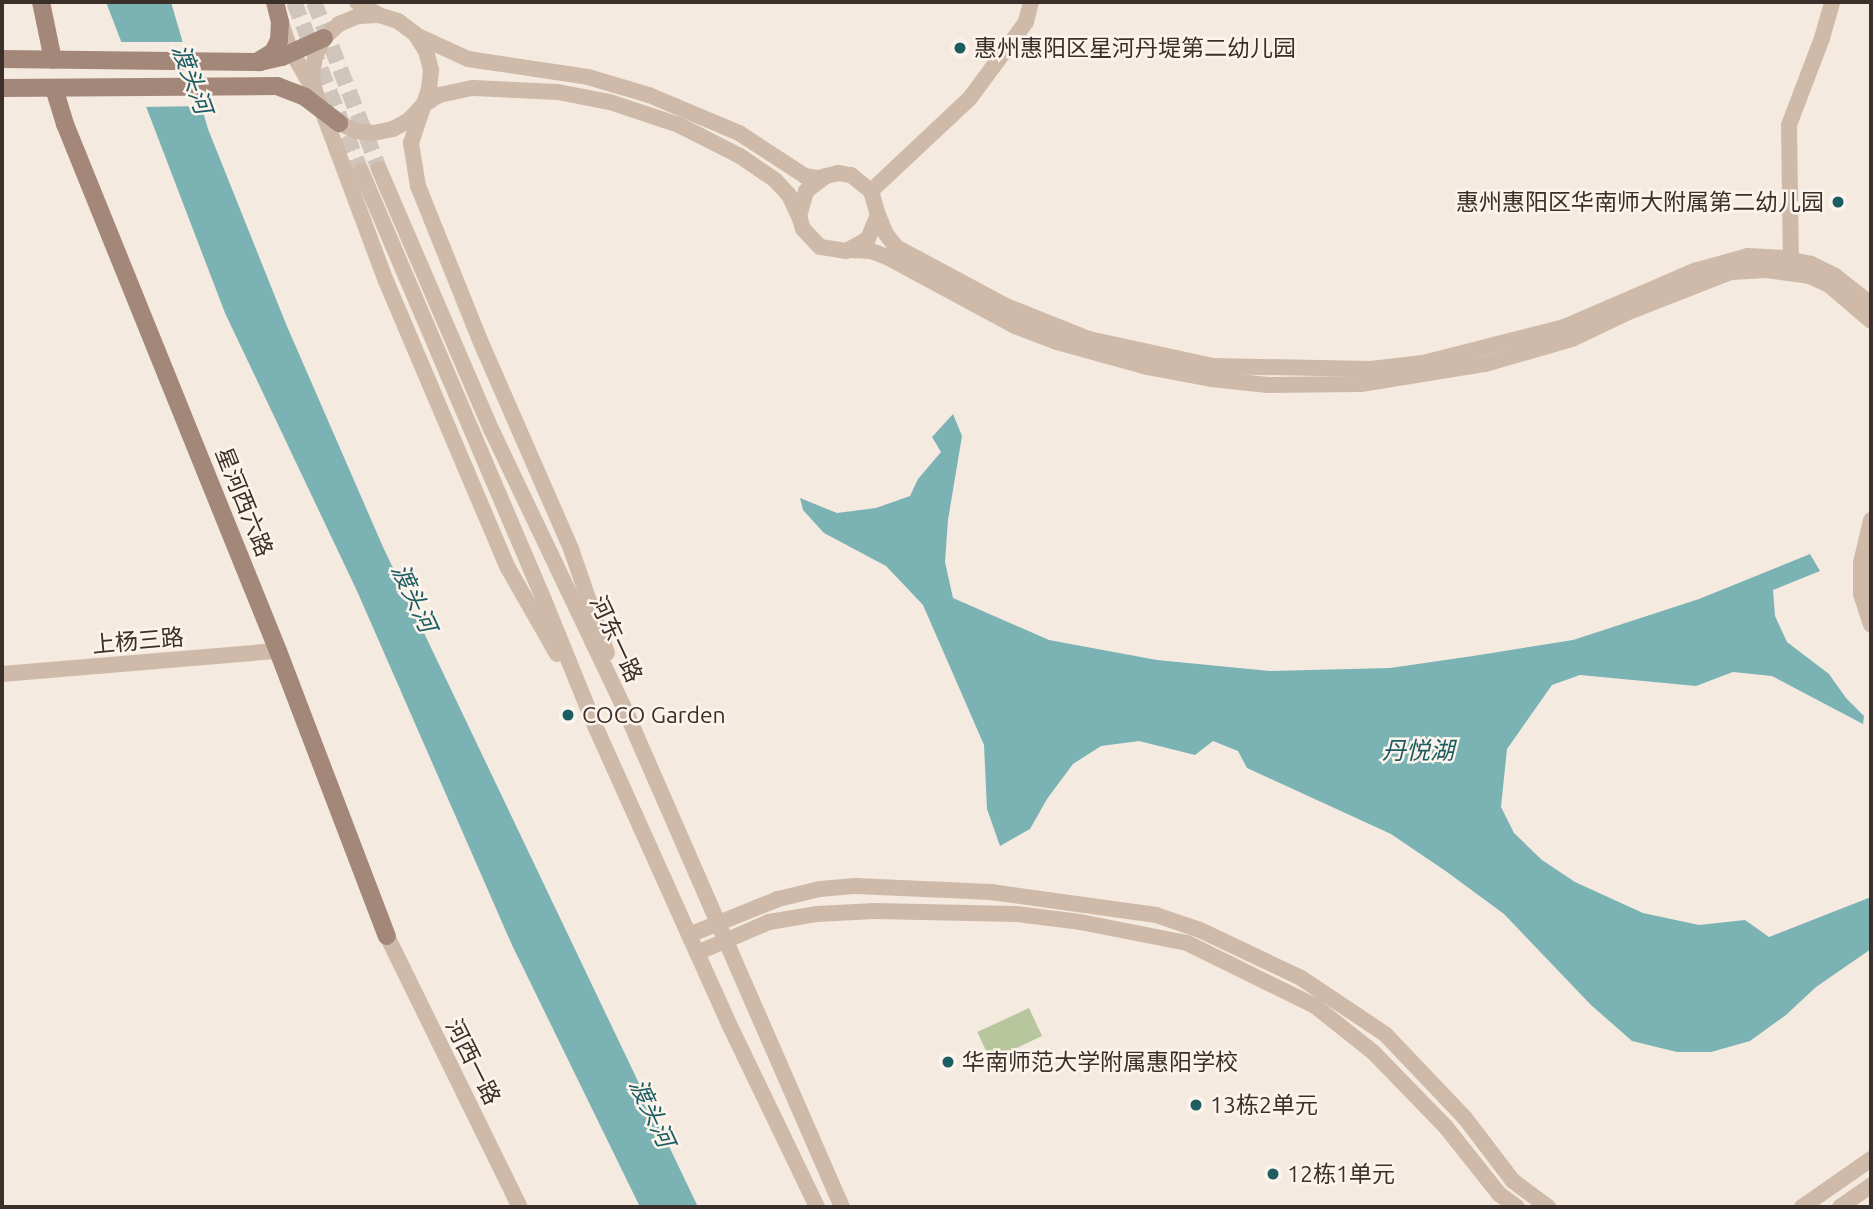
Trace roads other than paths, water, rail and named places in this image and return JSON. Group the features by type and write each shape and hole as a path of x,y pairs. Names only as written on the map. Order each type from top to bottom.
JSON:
{"street":[{"path":"41,2 52,60"},
{"path":"257,61 273,52 279,40 280,22 275,2"},
{"path":"275,2 292,54 318,102 386,281 508,568 584,702"},
{"path":"357,2 468,59 588,77 649,95 738,133 795,172 812,178 851,176 871,191 886,234 896,247 1016,310 1089,339 1213,366 1329,370 1371,369 1423,363 1564,327 1723,261 1748,256 1835,275 1870,309"},
{"path":"871,191 970,97 1026,22 1031,2"},
{"path":"1791,267 1789,125 1822,38 1832,2"},
{"path":"2,59 257,61 292,54 324,38 340,24 358,16 379,15"},
{"path":"415,34 426,51 431,70 429,89 411,143 418,186 482,345 571,550 626,712"},
{"path":"318,102 312,76 315,56 324,38"},
{"path":"2,88 262,85 291,90 318,102 339,123 356,131 374,133 393,129 409,120 422,106 439,95 498,87 558,92 636,109 679,125 740,156 775,180 789,195 810,240 820,247 833,251 871,251 885,256 1015,326 1056,342 1125,362 1211,379 1268,385 1361,384 1485,364 1572,340 1631,311 1731,272 1791,267"},
{"name":"星河西六路","path":"54,88 65,124 278,651 387,936"},
{"name":"河东一路","path":"379,169 492,431 626,712 842,1207"},
{"path":"361,172 544,600 584,702 697,953 817,1207"},
{"path":"799,216 806,191 826,176"},
{"path":"850,250 868,239 878,215"},
{"path":"1871,520 1861,563 1861,594 1871,624"},
{"name":"上杨三路","path":"2,674 278,651"},
{"path":"689,935 778,899 820,889 856,886 935,887 1004,893 1156,915 1200,930 1301,978 1385,1034 1465,1118 1513,1181 1548,1207"},
{"path":"697,953 769,922 817,914 1016,914 1080,922 1187,943 1325,1013 1373,1052 1445,1126 1499,1194 1517,1207"},
{"name":"河西一路","path":"387,936 520,1207"},
{"path":"1802,1207 1871,1159"},
{"path":"1840,1207 1871,1185"}],"water":[{"name":"渡头河","path":"106,2 171,2 208,129 286,324 383,547 698,1207 640,1207 512,945 357,591 225,313"},
{"name":"丹悦湖","path":"953,414 962,436 948,520 945,562 953,598 1049,640 1157,660 1270,671 1390,668 1573,640 1699,599 1810,554 1820,571 1773,590 1775,616 1787,642 1829,674 1846,698 1864,716 1863,724 1772,676 1733,672 1696,686 1580,675 1552,685 1507,749 1501,807 1514,833 1542,860 1575,882 1643,913 1699,925 1745,920 1769,937 1871,897 1871,949 1816,987 1786,1015 1750,1041 1711,1052 1677,1052 1632,1041 1591,1005 1504,914 1447,872 1391,834 1247,768 1238,751 1213,741 1195,755 1139,741 1101,746 1073,764 1047,799 1030,829 1000,846 987,809 984,745 923,605 886,566 824,533 803,510 800,498 837,513 876,508 910,496 918,479 941,452 932,437"}],"tunnel":[{"path":"294,2 361,171"},
{"path":"314,2 379,169"}],"place":[{"name":"惠州惠阳区星河丹堤第二幼儿园","path":"960,48"},
{"name":"惠州惠阳区华南师大附属第二幼儿园","path":"1838,202"},
{"name":"COCO Garden","path":"568,715"},
{"name":"华南师范大学附属惠阳学校","path":"948,1062"},
{"name":"13栋2单元","path":"1196,1105"},
{"name":"12栋1单元","path":"1273,1174"}]}
